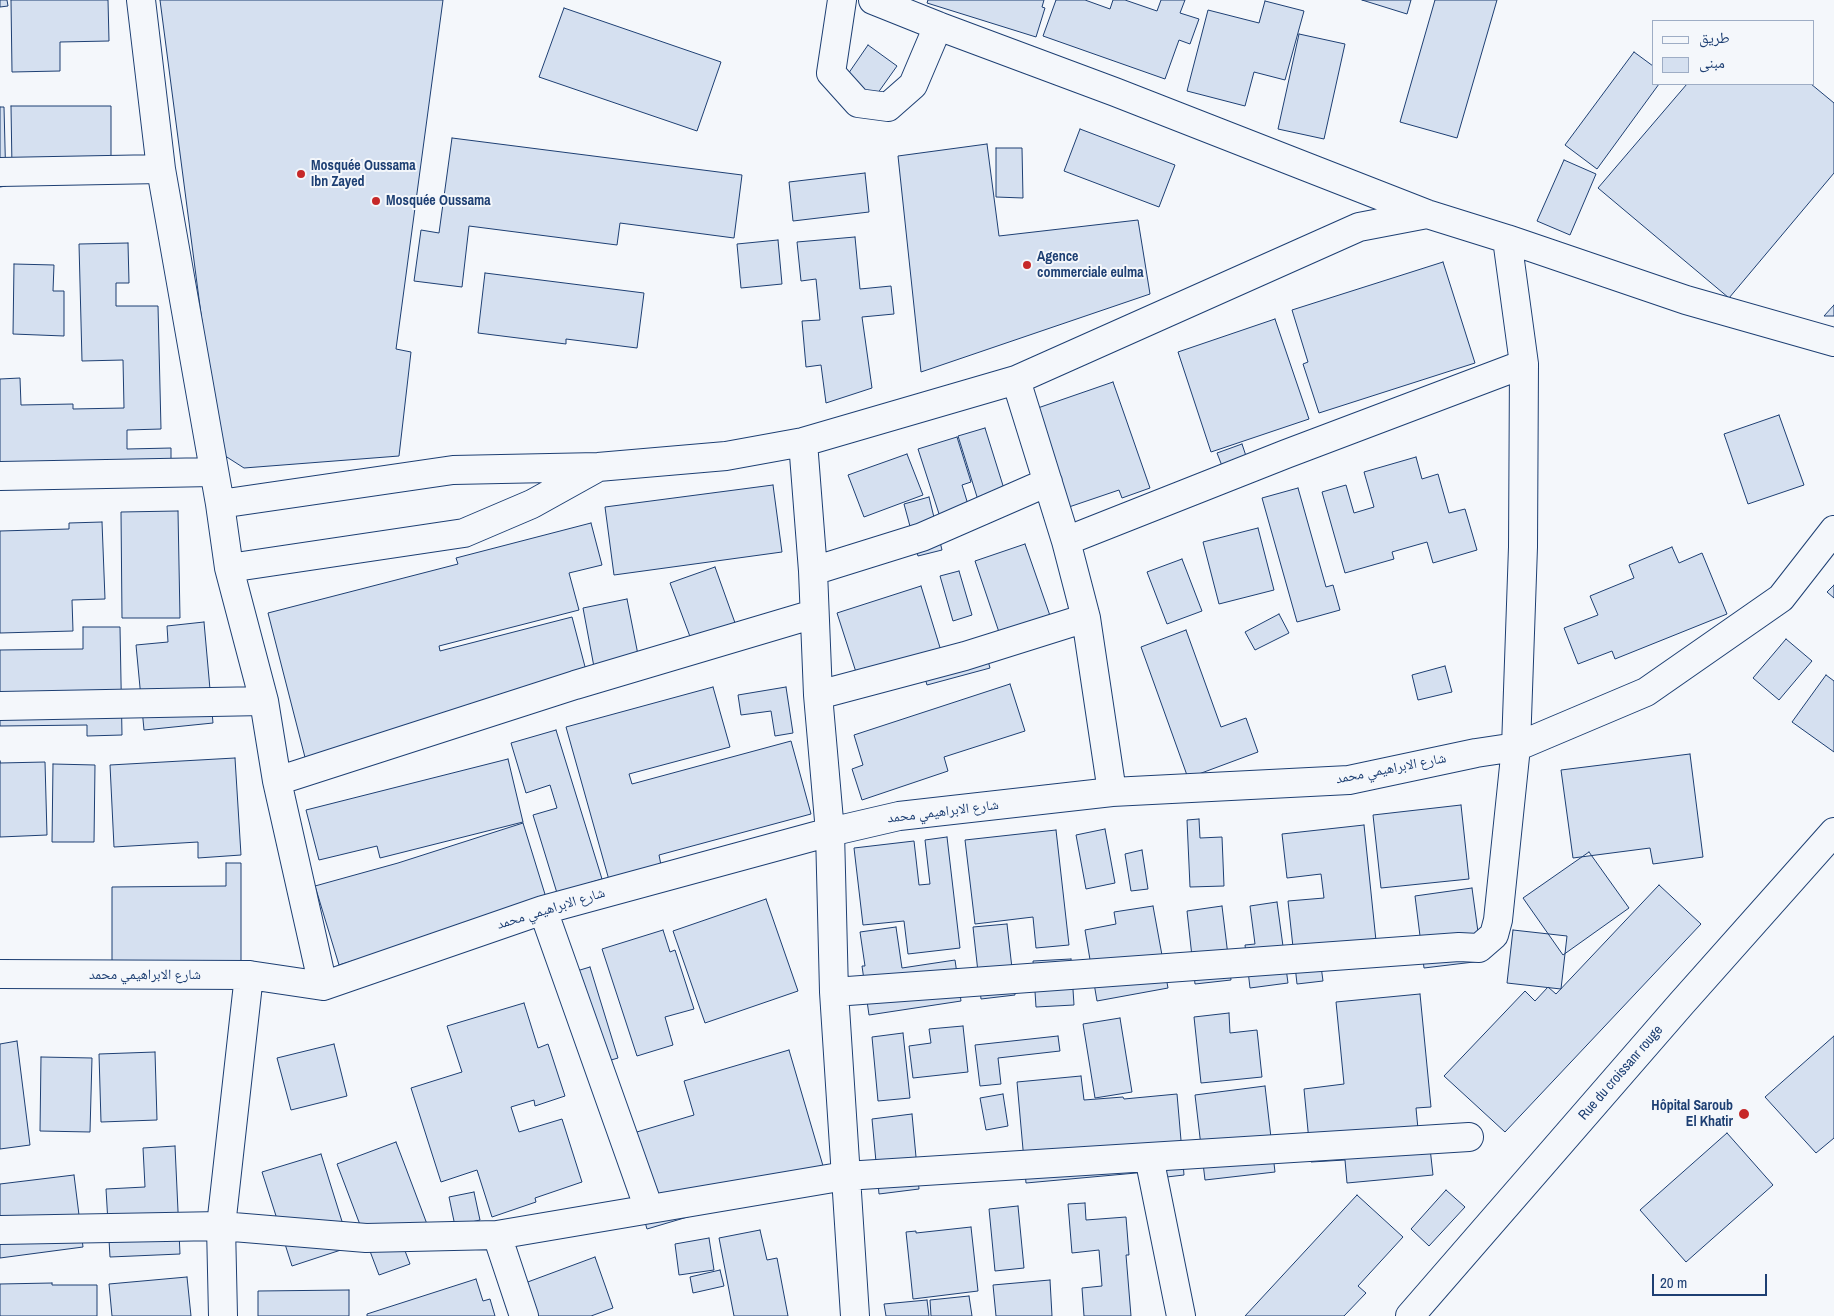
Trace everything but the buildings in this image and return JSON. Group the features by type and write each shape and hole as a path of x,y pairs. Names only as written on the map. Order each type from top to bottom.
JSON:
{"street":[{"path":"141,0 161,169 220,504 229,568 264,701 278,781 323,986"},
{"path":"842,0 831,73 858,103 888,107 913,85 938,26"},
{"path":"873,0 1427,214 1686,300 1834,342"},
{"path":"0,172 161,169"},
{"path":"220,504 453,470 598,467 726,456 803,442 1016,380 1359,227 1427,214"},
{"path":"834,992 1459,947 1479,948 1494,935 1498,920 1516,747 1523,547 1524,364 1507,239"},
{"path":"1066,541 1286,454 1524,364"},
{"path":"1016,380 1066,541 1086,618 1112,792"},
{"path":"803,442 813,571 818,695 830,832 834,992 855,1316"},
{"path":"229,568 464,533 532,504 598,467"},
{"path":"0,476 213,472"},
{"path":"813,571 922,537 1048,482"},
{"name":"شارع الابراهيمي محمد","path":"0,974 250,975 323,986 543,910 830,832 899,816 1112,792 1348,780 1476,753 1516,747 1646,692 1781,598 1834,530"},
{"path":"278,781 575,685 814,614"},
{"path":"818,695 965,656 1086,618"},
{"path":"0,706 264,701"},
{"name":"Rue du croissanr rouge","path":"1410,1316 1681,1004 1834,832"},
{"path":"543,910 649,1209"},
{"path":"223,1316 221,1226 250,975"},
{"path":"0,1230 221,1226 366,1238 497,1235 845,1176 1469,1137"},
{"path":"1150,1157 1182,1316"},
{"path":"497,1235 524,1316"}],"place":[{"name":"Mosquée Oussama Ibn Zayed","path":"301,174"},
{"name":"Mosquée Oussama","path":"376,201"},
{"name":"Agence commerciale eulma","path":"1027,265"},
{"name":"Hôpital Saroub El Khatir","path":"1744,1114"}]}
